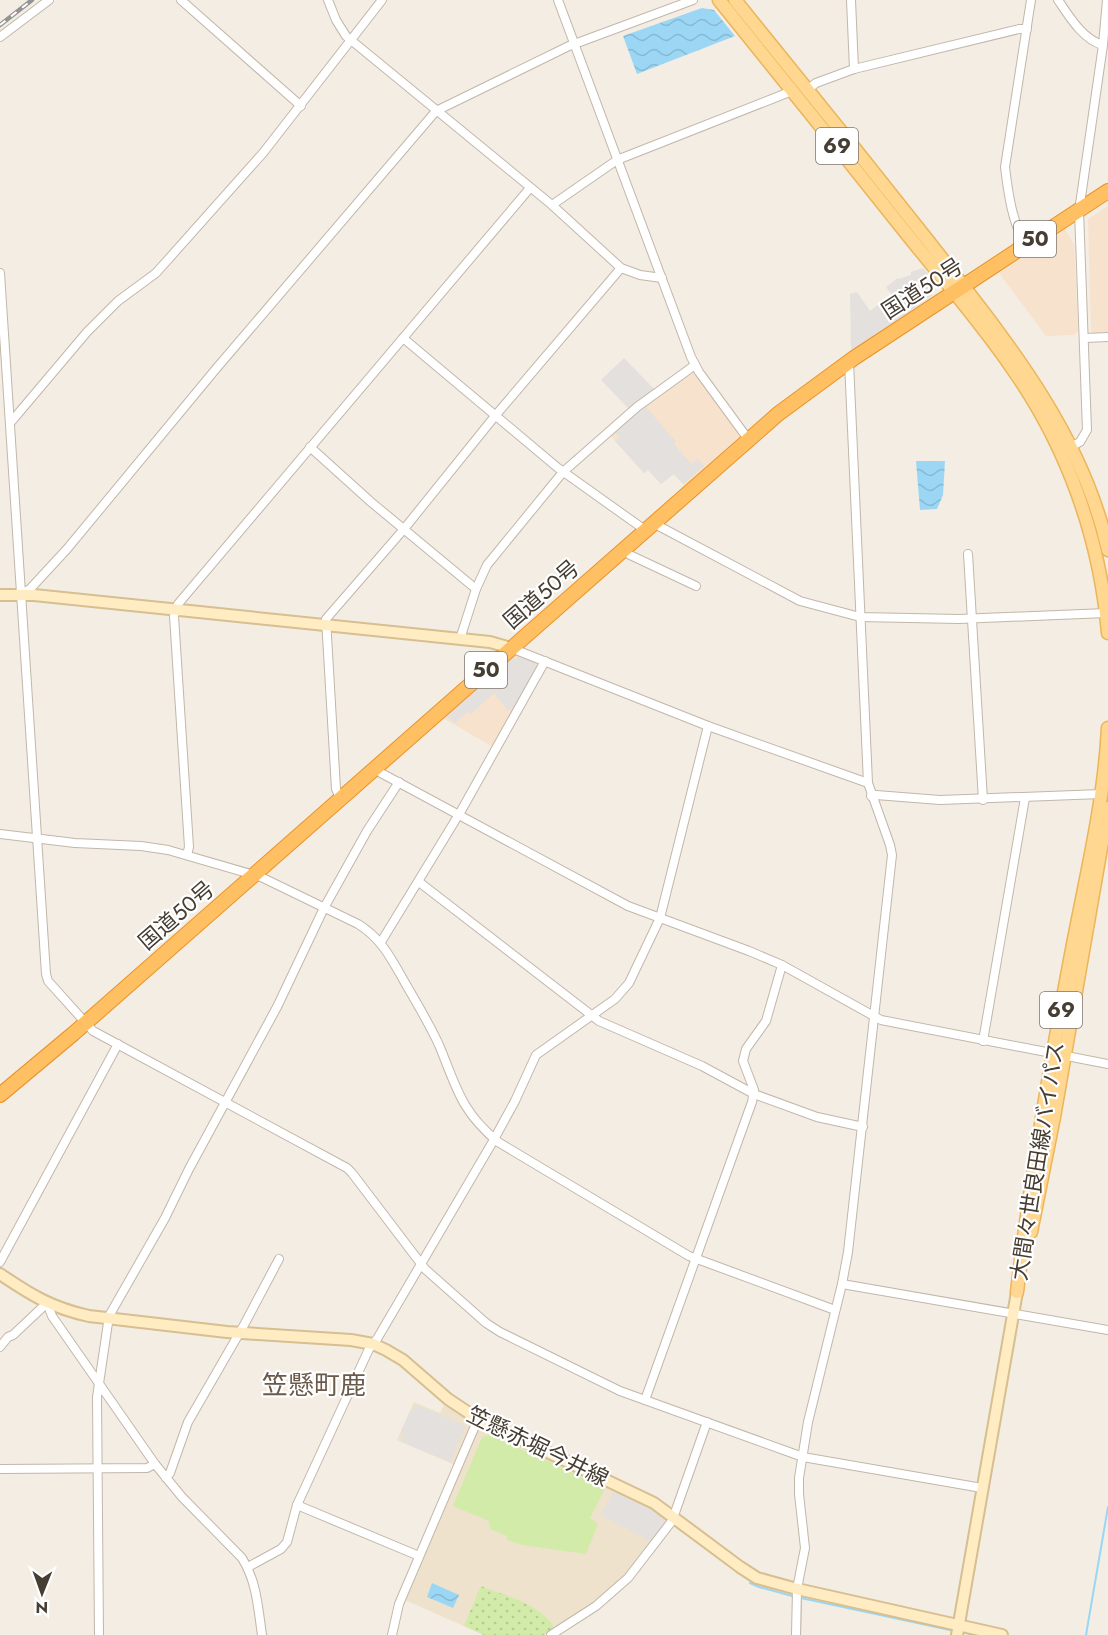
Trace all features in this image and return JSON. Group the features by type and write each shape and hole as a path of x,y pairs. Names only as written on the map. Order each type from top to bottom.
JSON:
{"highway":[{"name":"国道50号","path":"33,1069 748,438 849,362 1108,191"},
{"name":"50","path":"0,1095 33,1069"},
{"name":"50","path":"0,1105 33,1069"}],"main road":[{"name":"69","path":"719,0 1032,377 1047,401 1092,496 1108,550"},
{"name":"69","path":"735,0 959,289 1037,407 1075,484 1096,554 1108,633"},
{"path":"0,595 21,594 490,642 511,648"},
{"name":"大間々世良田線バイパス","path":"1058,1055 1101,794 1108,728"},
{"name":"大間々世良田線バイパス","path":"1017,1292 1028,1201 1108,808"},
{"name":"笠懸赤堀今井線","path":"0,1274 47,1303 78,1314 239,1333 351,1340 372,1344 402,1360 453,1402 478,1419 636,1493 675,1516 748,1573 765,1581 958,1630 1002,1635"},
{"path":"958,1630 1017,1292"}],"street":[{"path":"0,37 49,0"},
{"path":"181,0 301,106"},
{"path":"328,0 341,30 552,205 621,268 640,275 662,278"},
{"path":"11,422 87,332 118,301 156,273 263,153 382,0"},
{"path":"558,0 695,365 748,438"},
{"path":"21,594 30,589 67,549 215,370 436,111 574,44 693,0"},
{"path":"852,0 854,69"},
{"path":"1026,245 1010,199 1005,167 1031,0"},
{"path":"1058,0 1086,34 1097,43 1104,45"},
{"path":"1070,447 1080,442 1087,430 1079,211 1104,45 1107,0"},
{"path":"807,90 816,84 854,69 1019,29 1027,29"},
{"path":"552,205 617,160 787,93 792,89"},
{"path":"187,855 189,847 174,610 530,188"},
{"path":"340,798 336,789 325,625 327,617 404,529 495,416 621,268"},
{"path":"0,273 3,356 11,422 48,981 93,1031 347,1168 421,1264 492,1327 602,1383 802,1457 982,1488"},
{"path":"1085,338 1108,337"},
{"path":"403,338 563,472 649,527 800,601 860,617 972,619 1106,613"},
{"path":"796,1635 797,1589 805,1548 799,1494 802,1457 815,1391 842,1284 852,1218 892,855 868,783 849,362"},
{"path":"460,639 476,589 487,565 496,551 563,472 638,406 695,365"},
{"path":"310,447 476,589"},
{"path":"623,549 630,555 696,586"},
{"path":"968,554 983,800"},
{"path":"511,648 708,726 868,783"},
{"path":"381,942 459,815 545,661"},
{"path":"248,1567 283,1548 287,1542 297,1505 372,1344 515,1101 536,1055 615,999 626,988 660,918 708,726"},
{"path":"375,767 381,773 628,906 782,965 875,1017 983,1041 1108,1064"},
{"path":"99,1635 98,1384 109,1319 277,1006 324,908 367,831 399,782"},
{"path":"871,796 983,800 1101,794"},
{"path":"983,1041 1025,798"},
{"path":"0,834 75,843 141,846 187,855 253,874 358,924 381,942 429,1027 462,1101 474,1119 494,1138 695,1258 834,1310"},
{"path":"419,882 591,1015 702,1066 754,1094 817,1117 863,1127"},
{"path":"645,1400 754,1094 743,1061 746,1049 766,1022 782,965"},
{"path":"0,1262 118,1044"},
{"path":"166,1478 170,1473 188,1422 279,1259"},
{"path":"842,1284 1108,1330"},
{"path":"0,1347 4,1336 13,1335 47,1303 52,1316 155,1464 189,1506 236,1550 248,1567 255,1588 262,1635"},
{"path":"392,1635 399,1604 478,1419"},
{"path":"551,1635 561,1632 628,1578 675,1516 706,1422"},
{"path":"0,1468 147,1468 155,1464"},
{"path":"297,1505 419,1556"}],"shaded area":[{"path":"1108,206 1108,334 1094,334 1091,331 1088,219"},
{"path":"1065,229 1074,244 1078,331 1074,335 1046,336 999,273"},
{"path":"923,268 933,279 932,296 854,350 851,349 850,294 857,292 870,311 892,295 886,287 898,278 911,275 911,272"},
{"path":"624,358 655,390 629,409 601,380"},
{"path":"690,372 694,372 741,436 685,486 674,474 661,484 648,470 644,473 609,434"},
{"path":"645,406 676,442 674,444 691,464 698,459 704,466 683,484 674,474 661,484 648,470 644,473 615,441 619,437 613,431"},
{"path":"517,654 538,665 493,747 441,717 513,655"},
{"path":"519,655 535,661 536,668 515,706 508,711 494,693 471,714 468,712 455,723 446,716 513,657 516,660"},
{"path":"414,1402 440,1413 445,1403 471,1421 455,1465 397,1440"},
{"path":"417,1405 466,1426 450,1462 401,1442 404,1435 400,1434 411,1409 414,1410"},
{"path":"479,1426 615,1489 652,1542 627,1576 583,1610 544,1635 484,1635 405,1600"},
{"path":"615,1489 666,1517 667,1522 652,1542 601,1515"}],"green space":[{"path":"490,1435 602,1486 604,1491 590,1518 598,1524 586,1554 522,1545 507,1540 507,1536 490,1529 489,1521 453,1506 482,1437"},
{"path":"481,1586 539,1611 553,1625 553,1629 544,1635 484,1635 464,1626"}],"water":[{"path":"702,8 714,10 735,36 637,74 623,36"},
{"path":"916,461 945,461 943,495 937,509 920,510"},
{"path":"432,1583 459,1595 453,1608 427,1597"}],"waterway":[{"path":"1086,1635 1108,1507"},
{"path":"750,1583 792,1596"},
{"path":"800,1635 801,1598 950,1630"},
{"path":"969,1634 974,1635"}],"railway":[{"path":"0,25 32,0"}],"district":[{"name":"笠懸町鹿","path":"314,1385"}]}
